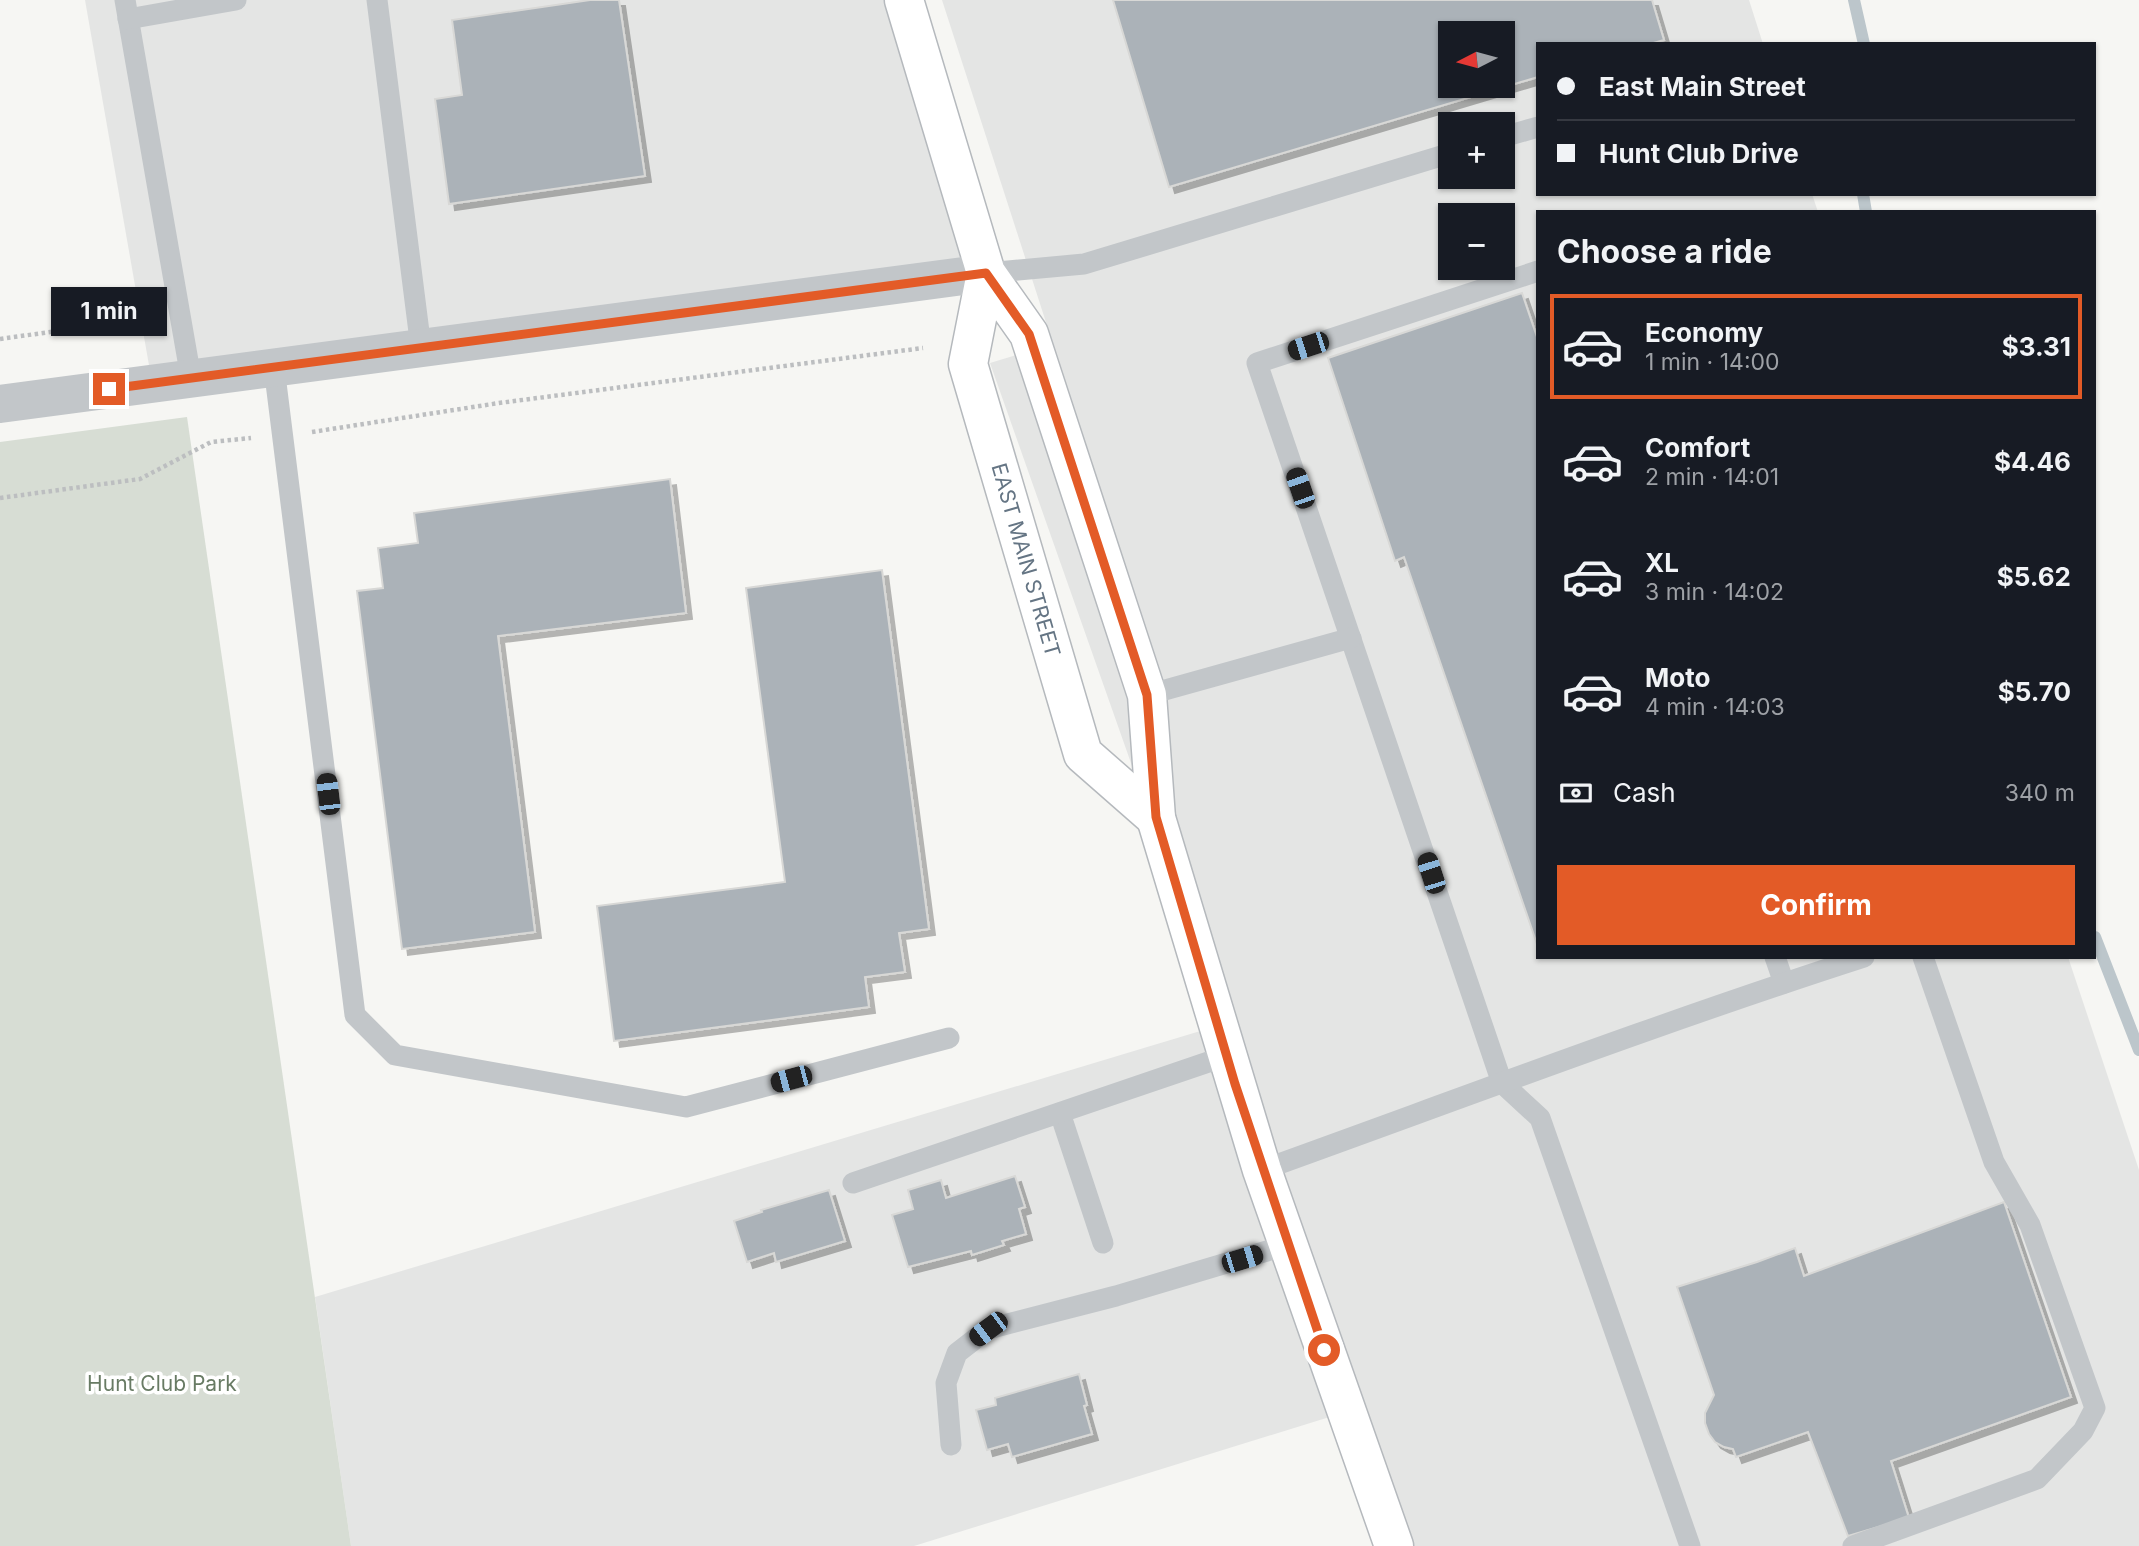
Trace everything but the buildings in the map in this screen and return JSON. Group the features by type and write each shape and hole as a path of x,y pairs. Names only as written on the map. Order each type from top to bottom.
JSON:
{"main road":[{"name":"EAST MAIN STREET","path":"904,0 986,273 1029,334 1147,695 1156,817 1262,1170 1394,1546"},
{"name":"EAST MAIN STREET","path":"986,273 968,364 1083,754 1156,817"}],"street":[{"path":"0,404 986,273"}],"lane":[{"path":"191,378 126,9 236,0"},
{"path":"377,0 421,348"},
{"path":"1515,134 1536,128"},
{"path":"986,273 1084,264 1438,157"},
{"path":"1536,272 1257,363 1502,1083 1540,1118 1690,1546"},
{"path":"274,367 355,1015 394,1055 686,1107 949,1038"},
{"path":"1147,695 1351,638"},
{"path":"1776,959 1784,983"},
{"path":"1262,1170 1858,959"},
{"path":"1853,1546 2037,1479 2083,1431 2095,1408 2030,1225 1994,1162 1924,959"},
{"path":"853,1183 1226,1056"},
{"path":"1060,1112 1103,1243"},
{"path":"951,1445 946,1383 957,1353 988,1329 1116,1296 1287,1245"}],"path":[{"path":"0,339 179,313"},
{"path":"0,498 140,479 211,442 311,433 499,403 923,348"}],"shaded area":[{"path":"85,0 889,0 967,258 150,371"},
{"path":"942,0 1749,0 1762,42 1536,42 1536,196 1813,196 1817,210 1536,210 1536,959 2069,959 2139,1170 2139,1546 1407,1546 990,363 1053,344"},
{"path":"1207,1029 1336,1415 914,1546 351,1546 315,1297"}],"green space":[{"name":"Hunt Club Park","path":"187,417 351,1546 0,1546 0,442"}],"waterway":[{"path":"1854,0 1864,42"},
{"path":"1863,196 1866,210"},
{"path":"2096,940 2139,1050"}],"route":[{"path":"109,389 986,273 1029,334 1147,695 1156,817 1262,1170 1324,1350"}]}
